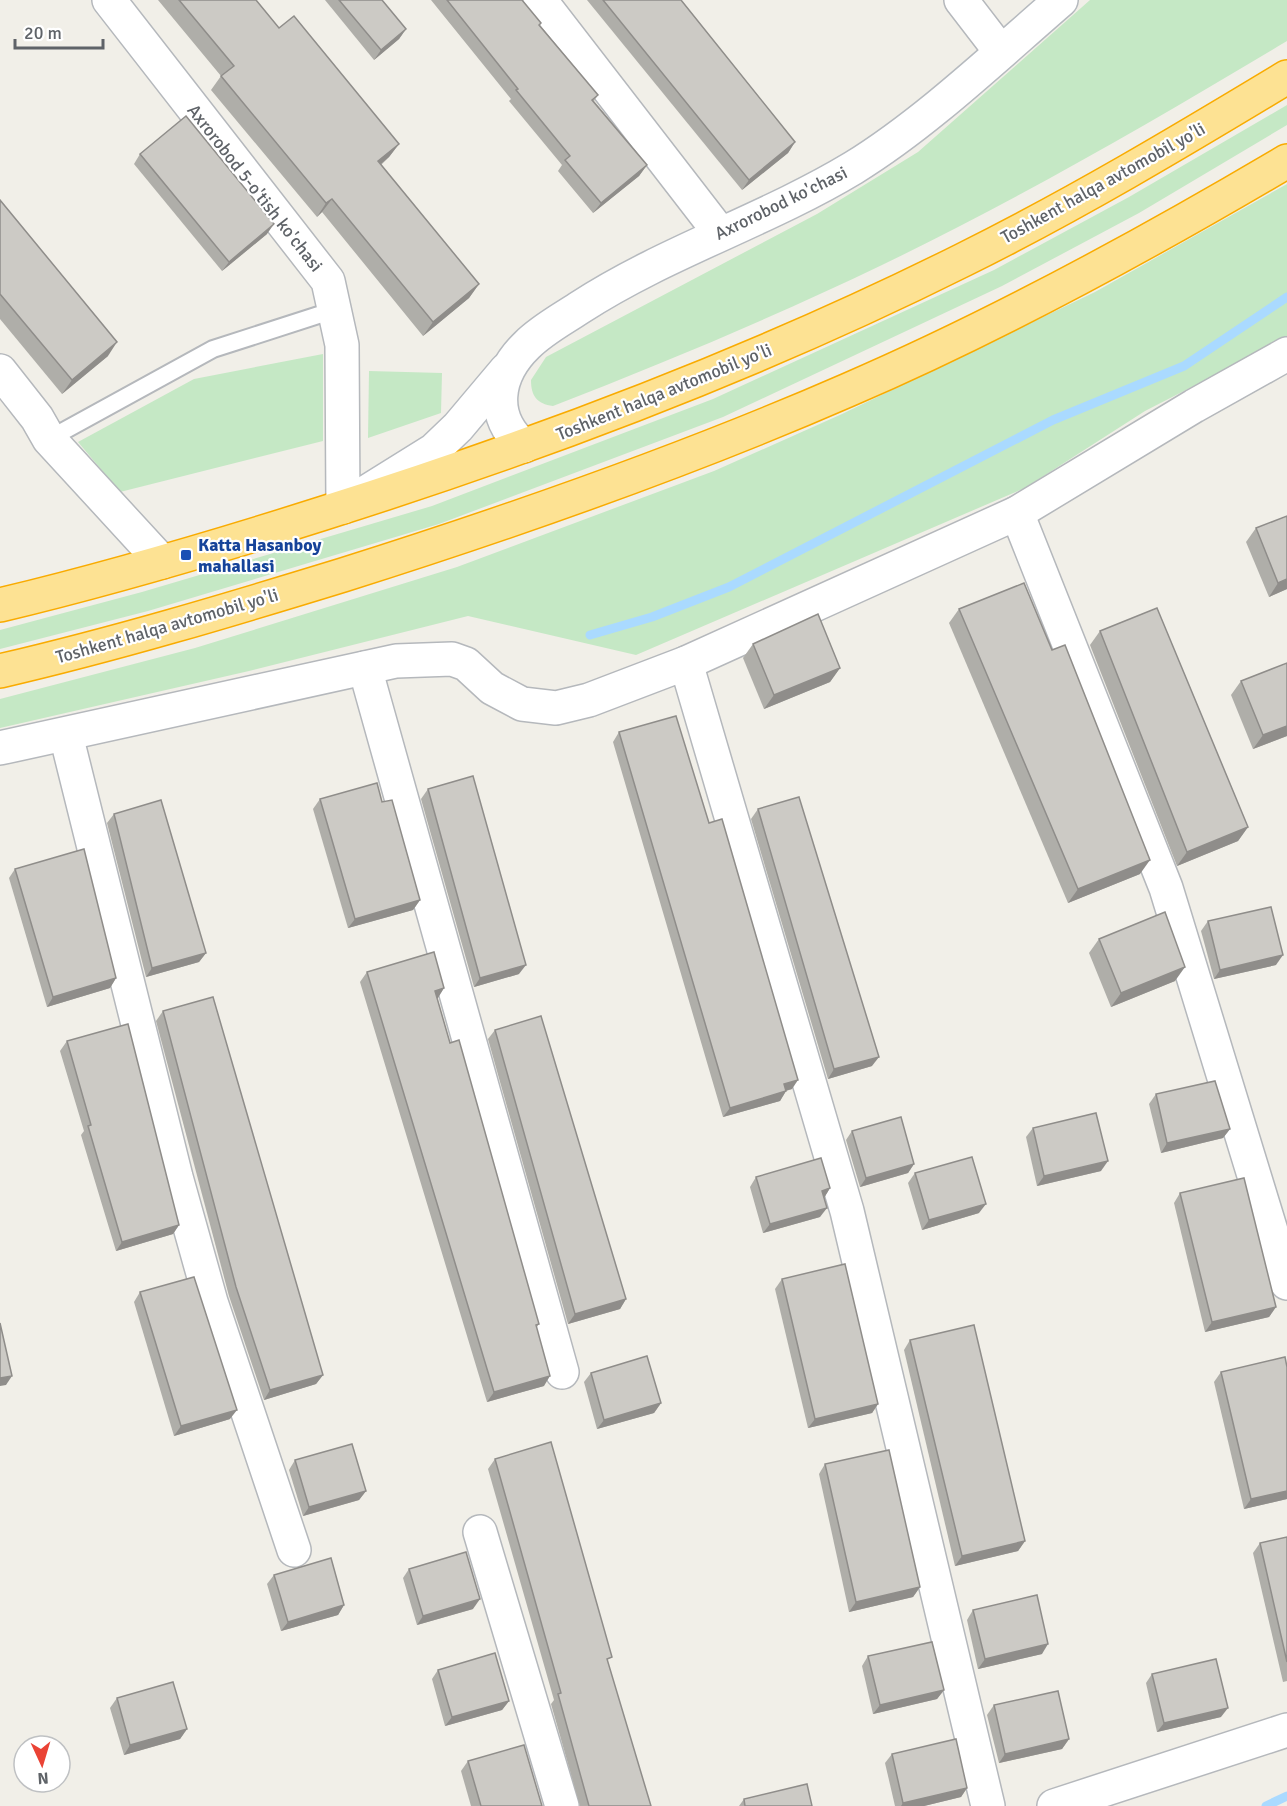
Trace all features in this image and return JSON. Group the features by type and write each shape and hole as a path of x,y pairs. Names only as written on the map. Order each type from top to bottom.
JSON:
{"highway":[{"name":"Toshkent halqa avtomobil yo'li","path":"0,605 162,562 343,507 524,447 704,377 880,301 1050,214 1287,77"},
{"name":"Toshkent halqa avtomobil yo'li","path":"0,670 100,648 455,540 618,483 735,438 850,389 1067,285 1287,161"}],"street":[{"name":"Axrorobod 5-o'tish ko'chasi","path":"109,0 328,281 342,345 343,507"},
{"path":"540,0 720,233"},
{"path":"961,0 1001,52"},
{"name":"Axrorobod ko'chasi","path":"343,507 434,450 458,427 513,361 541,333 607,290 720,233 801,197 854,167 904,132 1061,0"},
{"path":"0,748 396,661 452,659 466,664 505,696 522,704 556,708 589,700 686,663 1017,513 1194,406 1287,354"},
{"name":"Axrorobod ko'chasi","path":"513,361 506,376 500,412 506,429 524,447"},
{"path":"0,371 37,418 49,440 162,562"},
{"path":"1017,513 1166,888 1287,1283"},
{"path":"686,663 847,1211 988,1806"},
{"path":"364,668 562,1372"},
{"path":"66,735 176,1177 211,1302 294,1550"},
{"path":"480,1532 562,1806"},
{"path":"1054,1806 1287,1730"}],"lane":[{"path":"49,440 213,350 334,310"}],"green space":[{"path":"1090,0 1287,0 1287,41 1087,157 985,213 882,265 719,339 553,406 536,398 532,391 531,380 546,357 817,214 918,152"},
{"path":"1287,105 1287,125 1139,213 1002,286 723,417 439,524 148,611 0,649 0,630 142,592 432,506 713,399 994,270 1129,197"},
{"path":"1287,184 1287,338 1145,411 1025,488 636,655 468,616 249,671 0,728 0,699 195,648 457,567 714,471 842,414 1095,292"},
{"path":"323,354 323,441 120,492 78,442 194,379"},
{"path":"369,371 442,373 441,413 368,438"}],"building":[{"path":"179,0 256,0 279,28 294,16 399,144 378,161 479,284 433,322 332,199 326,203 221,76 234,66"},
{"path":"339,0 382,0 406,29 381,50"},
{"path":"447,0 522,0 541,23 539,25 598,95 592,100 647,165 601,203 565,160 570,156"},
{"path":"603,0 681,0 795,142 749,180"},
{"path":"186,116 274,224 229,262 140,154"},
{"path":"0,200 117,342 72,380 0,294"},
{"path":"1287,516 1287,579 1278,583 1256,528"},
{"path":"1024,583 1052,650 1065,645 1150,860 1078,889 959,609"},
{"path":"1157,608 1248,827 1187,852 1100,631"},
{"path":"818,614 840,668 774,695 753,644"},
{"path":"1287,663 1287,726 1263,735 1241,681"},
{"path":"676,716 709,823 722,819 798,1080 784,1084 786,1091 730,1108 619,732"},
{"path":"473,776 526,965 480,978 428,789"},
{"path":"377,783 382,802 392,800 420,900 355,919 320,799"},
{"path":"799,797 879,1057 834,1069 758,809"},
{"path":"161,800 206,953 152,968 114,814"},
{"path":"84,849 116,978 53,997 15,869"},
{"path":"1271,907 1283,955 1220,970 1208,921"},
{"path":"1165,912 1185,967 1121,993 1099,939"},
{"path":"434,952 444,988 435,991 450,1043 459,1040 539,1324 536,1325 550,1376 494,1392 367,972"},
{"path":"213,997 323,1375 270,1390 236,1287 163,1011"},
{"path":"541,1016 626,1299 575,1314 495,1030"},
{"path":"128,1024 179,1225 122,1242 88,1126 91,1125 67,1041"},
{"path":"1215,1081 1230,1129 1167,1143 1156,1094"},
{"path":"1096,1113 1108,1161 1044,1176 1033,1128"},
{"path":"901,1117 914,1164 866,1178 852,1131"},
{"path":"972,1157 986,1204 929,1220 915,1173"},
{"path":"821,1158 830,1188 822,1191 827,1208 770,1224 756,1177"},
{"path":"1244,1178 1276,1307 1212,1322 1180,1193"},
{"path":"845,1264 878,1404 815,1419 782,1279"},
{"path":"194,1277 237,1410 181,1426 140,1292"},
{"path":"0,1323 12,1376 0,1378"},
{"path":"974,1325 1025,1541 962,1556 910,1340"},
{"path":"647,1356 661,1403 604,1420 591,1373"},
{"path":"1285,1357 1287,1367 1287,1491 1251,1499 1221,1372"},
{"path":"551,1442 612,1657 607,1659 651,1806 589,1806 558,1694 561,1693 495,1459"},
{"path":"352,1444 366,1491 309,1507 295,1460"},
{"path":"889,1450 920,1587 856,1602 825,1464"},
{"path":"1287,1537 1287,1662 1260,1543"},
{"path":"466,1552 480,1599 423,1616 409,1569"},
{"path":"331,1558 344,1605 288,1622 274,1575"},
{"path":"1037,1595 1048,1644 985,1659 973,1610"},
{"path":"932,1642 944,1690 880,1705 868,1656"},
{"path":"495,1653 509,1701 452,1717 438,1670"},
{"path":"1216,1659 1228,1708 1164,1723 1152,1674"},
{"path":"173,1682 187,1729 130,1745 117,1698"},
{"path":"1058,1691 1069,1739 1005,1754 994,1705"},
{"path":"956,1739 967,1788 903,1803 892,1754"},
{"path":"524,1745 542,1806 481,1806 468,1761"},
{"path":"807,1784 812,1806 745,1806 744,1799"}],"waterway":[{"path":"590,635 652,617 729,587 1053,420 1184,366 1287,297"},
{"path":"1266,1806 1287,1796"}],"place":[{"name":"Katta Hasanboy mahallasi","path":"186,555"}]}
